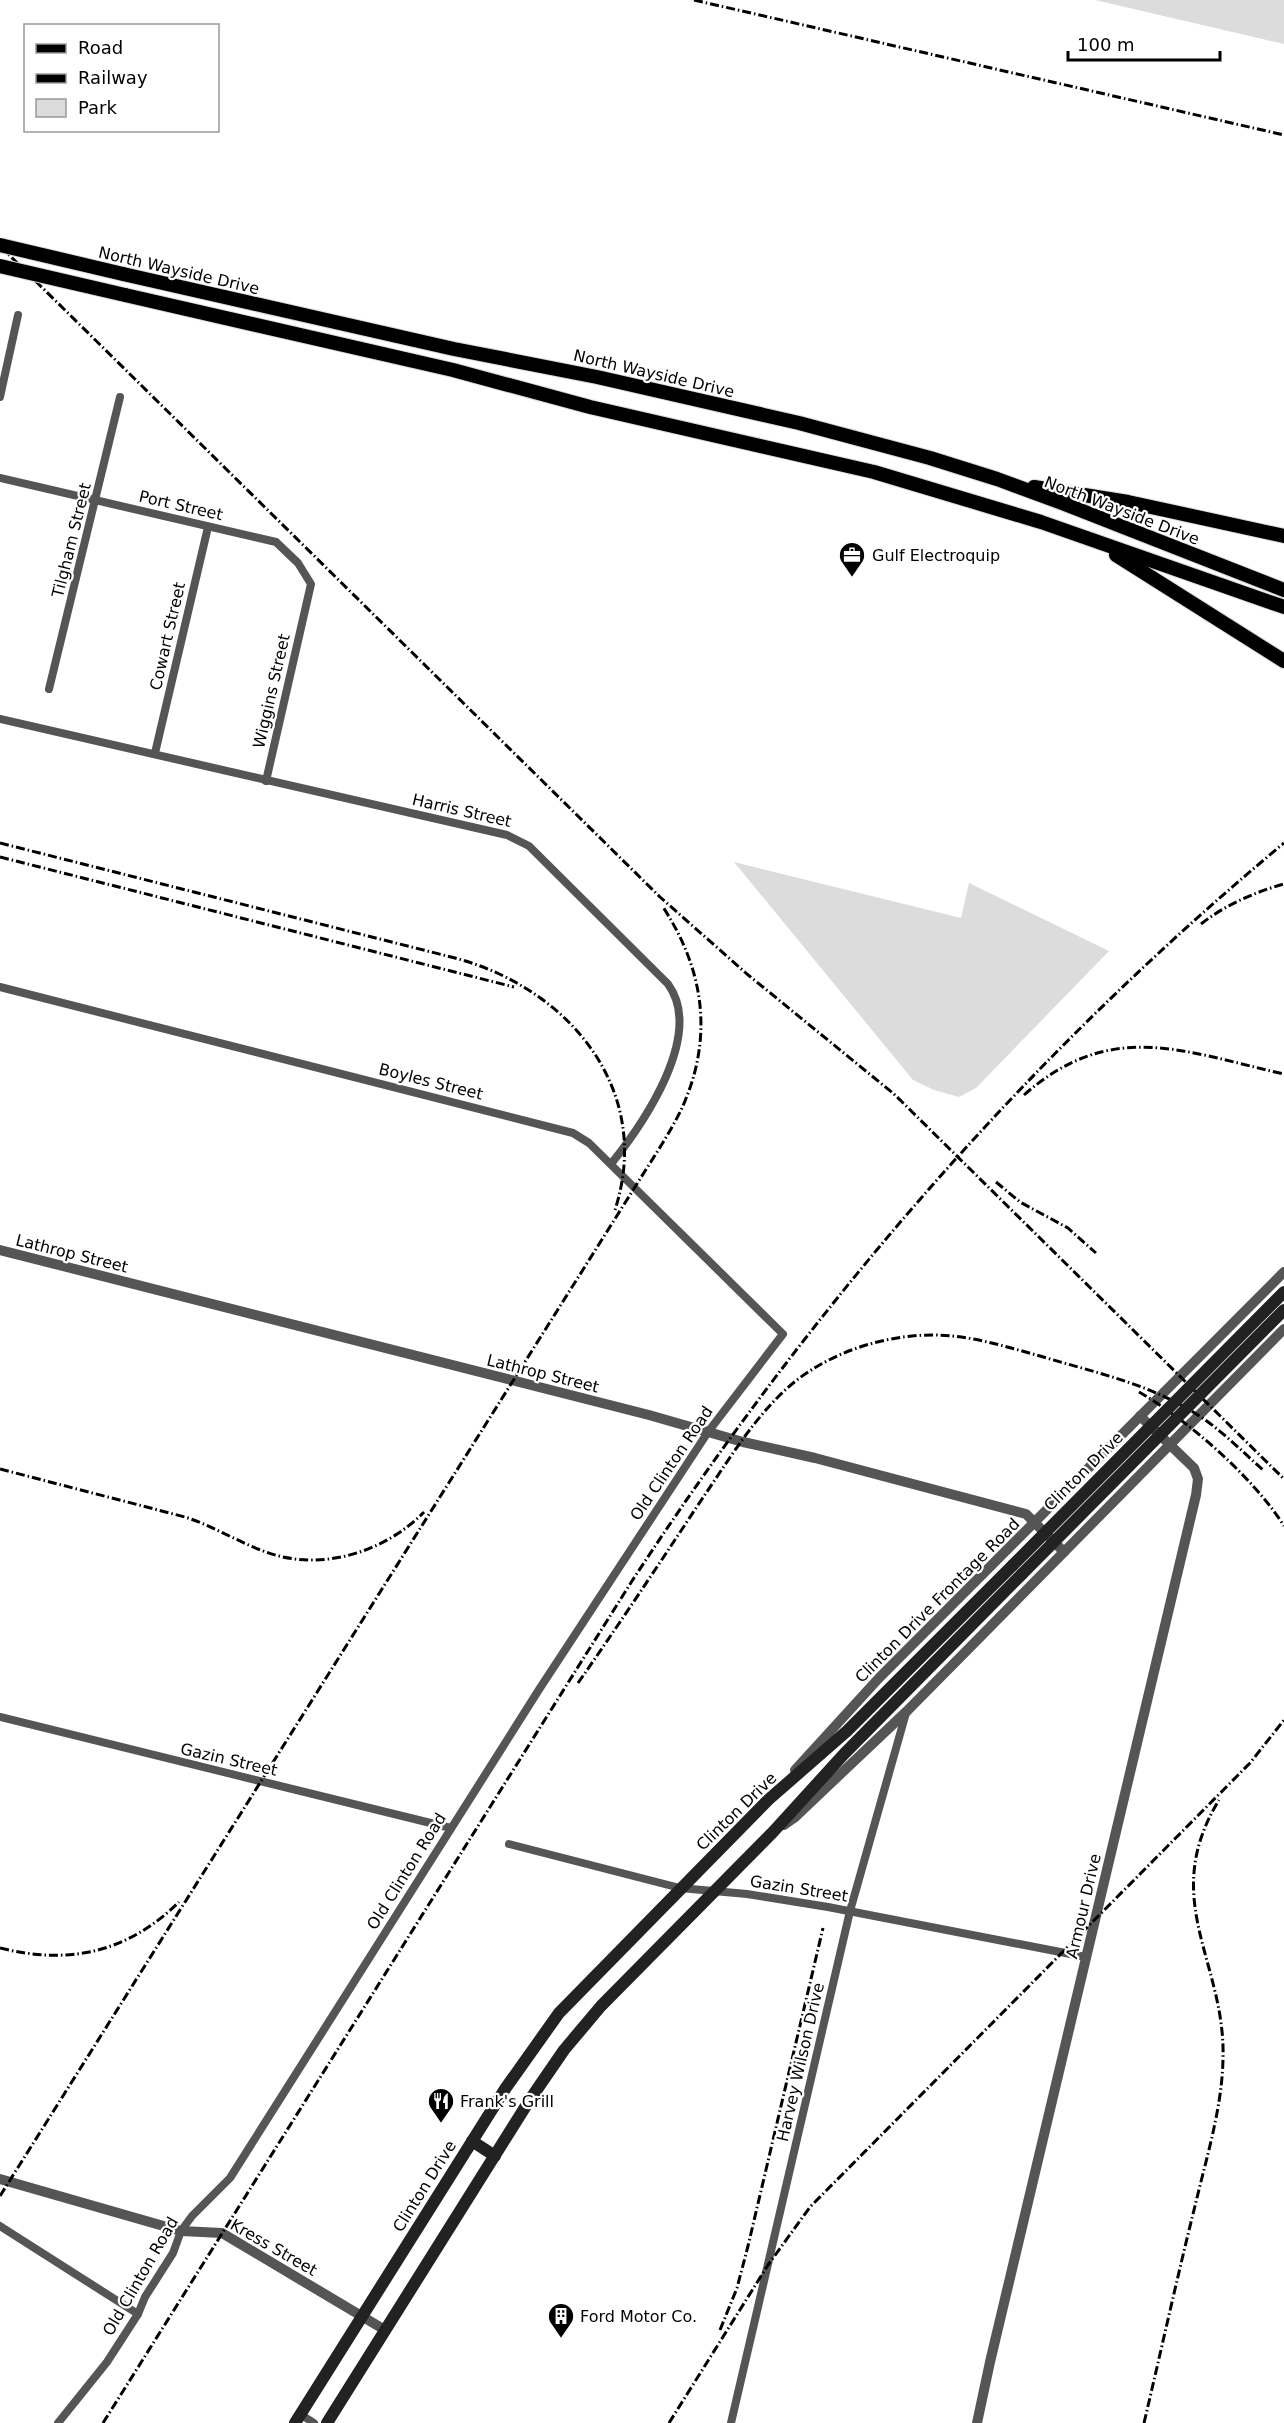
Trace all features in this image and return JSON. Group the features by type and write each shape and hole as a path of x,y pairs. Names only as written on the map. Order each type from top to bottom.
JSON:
{"main road":[{"name":"North Wayside Drive","path":"0,245 454,349 543,365 799,423 930,458 997,479 1284,590"},
{"path":"0,266 453,370 590,406 874,472 1077,535 1284,607"},
{"path":"997,479 1128,502 1284,536"},
{"path":"1077,535 1127,561 1284,661"},
{"name":"Clinton Drive","path":"297,2418 505,2089 559,2013 768,1800 847,1731 1284,1292"},
{"name":"Clinton Drive","path":"327,2423 529,2101 571,2041 601,2006 773,1832 844,1754 1284,1310"},
{"path":"472,2141 495,2156"}],"street":[{"path":"0,397 18,315"},
{"name":"Tilgham Street","path":"49,689 120,398"},
{"name":"Port Street","path":"0,478 276,542 298,563 311,584 306,608"},
{"name":"Cowart Street","path":"155,753 208,527"},
{"name":"Wiggins Street","path":"266,781 306,608"},
{"name":"Harris Street","path":"0,719 507,835 522,842 668,984 677,999 679,1011 676,1040 670,1066 659,1094 611,1164"},
{"name":"Boyles Street","path":"0,987 564,1130 589,1143 783,1334"},
{"name":"Lathrop Street","path":"0,1251 1026,1514 1064,1552"},
{"name":"Clinton Drive Frontage Road","path":"768,1800 879,1678 1284,1272"},
{"path":"773,1832 794,1818 906,1711 1284,1329"},
{"name":"Old Clinton Road","path":"58,2423 107,2362 138,2314 145,2297 172,2253 181,2231 192,2216 230,2178 451,1828 708,1432 783,1334"},
{"name":"Armour Drive","path":"977,2423 1196,1495 1198,1479 1194,1468 1140,1416"},
{"name":"Harvey Wilson Drive","path":"731,2423 850,1911 906,1711"},
{"name":"Gazin Street","path":"0,1717 451,1828"},
{"name":"Gazin Street","path":"509,1844 680,1888 716,1891 850,1911 1086,1957"},
{"name":"Kress Street","path":"0,2179 181,2231 222,2233 385,2330"},
{"path":"0,2226 138,2314"},
{"path":"297,2418 314,2423"}],"green space":[{"path":"1095,0 1284,0 1284,44"},
{"path":"734,862 961,918 969,883 1109,951 976,1088 959,1097 934,1090 913,1080"}],"railway":[{"path":"694,0 1284,135"},
{"path":"0,246 660,897 747,974 894,1094 1284,1479"},
{"path":"0,843 455,958 496,972 533,993 566,1019 592,1050 611,1085 622,1124 624,1166 615,1210"},
{"path":"103,2423 632,1581 702,1478 774,1379 930,1188 1013,1097 1100,1009 1190,924 1284,843"},
{"path":"0,857 514,987"},
{"path":"1201,924 1241,900 1284,884"},
{"path":"0,2196 677,1118 692,1082 698,1056 701,1030 700,1004 688,955 663,907"},
{"path":"1024,1095 1056,1071 1087,1056 1118,1049 1150,1047 1181,1051 1284,1074"},
{"path":"996,1182 1020,1202 1068,1228 1096,1253"},
{"path":"578,1683 729,1458 759,1418 798,1379 817,1366 860,1347 906,1337 952,1336 996,1344 1103,1374 1163,1396 1201,1417 1263,1470"},
{"path":"1139,1392 1178,1418 1219,1452 1256,1489 1284,1526"},
{"path":"0,1469 185,1517 245,1544 287,1558 329,1559 371,1548 408,1526 424,1512"},
{"path":"669,2423 768,2265 810,2207 1250,1763 1284,1720"},
{"path":"1144,2423 1220,2096 1223,2059 1221,2024 1194,1900 1194,1869 1202,1836 1219,1800"},
{"path":"0,1948 50,1955 96,1951 139,1933 179,1902"},
{"path":"720,2330 737,2288 748,2246 823,1928"}],"place":[{"name":"Gulf Electroquip","path":"852,578"},
{"name":"Frank's Grill","path":"441,2124"},
{"name":"Ford Motor Co.","path":"561,2339"}]}
